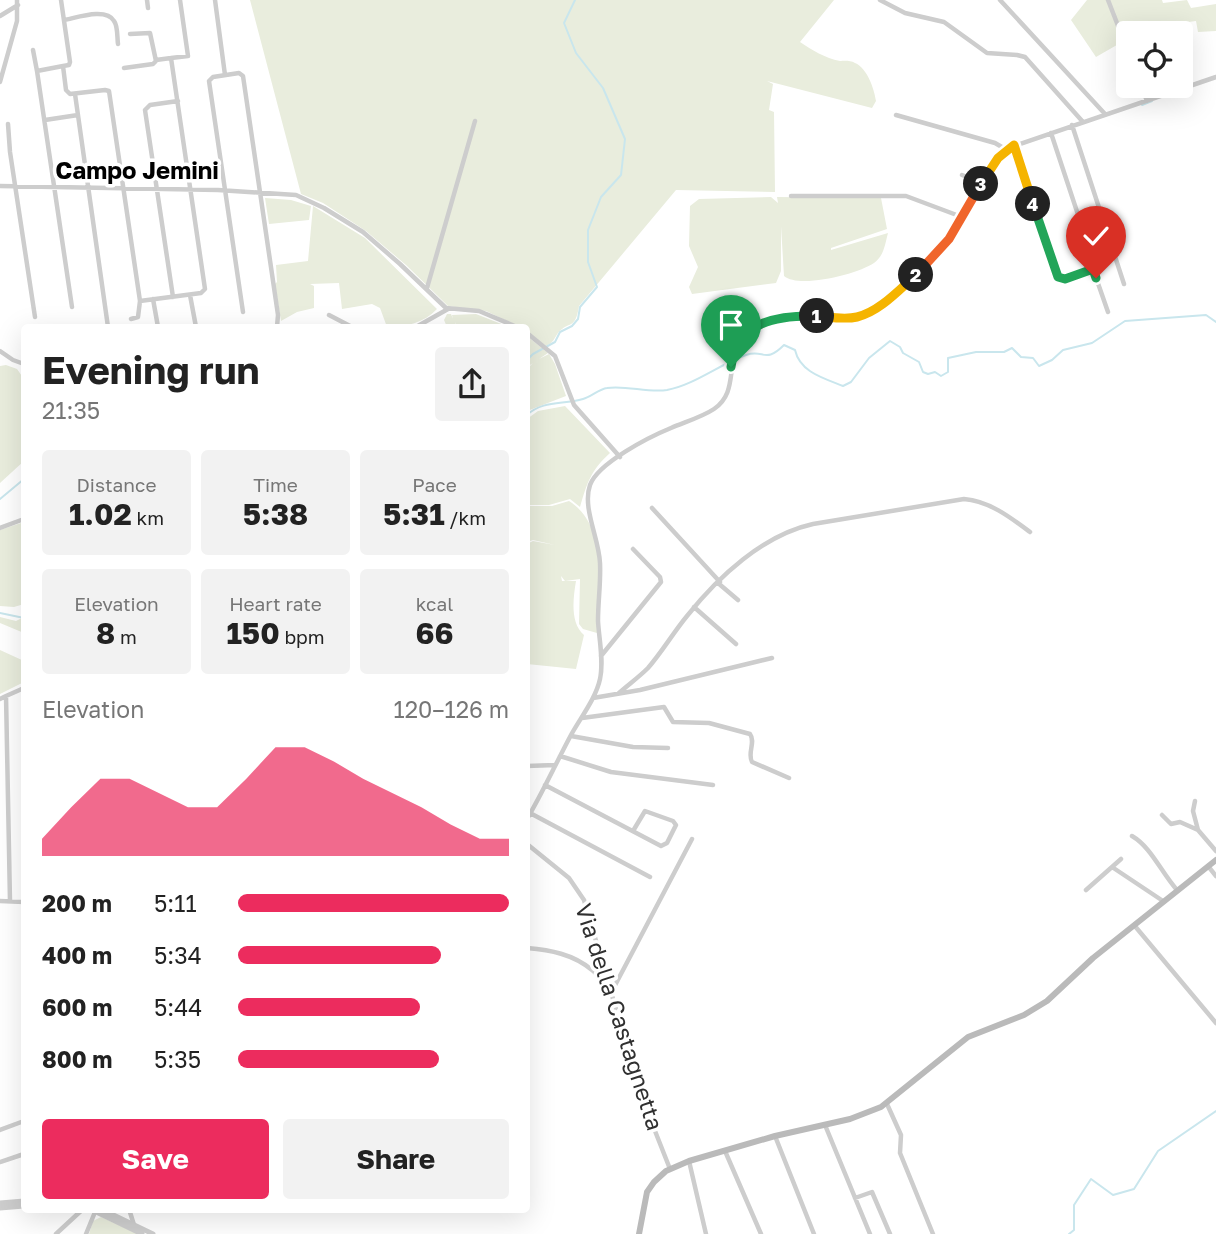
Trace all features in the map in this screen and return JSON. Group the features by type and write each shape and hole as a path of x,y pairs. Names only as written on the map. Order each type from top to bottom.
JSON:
{"main road":[{"path":"639,1234 648,1191 658,1177 670,1169 775,1136 870,1113 887,1104 965,1039 1027,1014 1047,1001 1093,958 1216,860"}],"street":[{"path":"38,70 70,63 61,0"},
{"path":"147,0 148,8"},
{"path":"124,68 153,64 156,60 185,58 188,55 180,0"},
{"path":"215,0 225,75"},
{"path":"880,0 905,13 946,23 987,53 1023,56 1083,122"},
{"path":"1000,0 1105,114"},
{"path":"1108,0 1116,21"},
{"path":"0,16 18,2"},
{"path":"0,82 16,27 18,2"},
{"path":"64,20 108,15 116,24 118,44"},
{"path":"130,34 150,33 156,60"},
{"path":"34,50 72,307"},
{"path":"140,301 203,292 205,286 171,58"},
{"path":"63,66 67,91 70,94 109,90 140,301 139,316 131,319"},
{"path":"243,312 209,81 213,77 240,73 243,76 277,324"},
{"path":"1193,84 1216,77"},
{"path":"75,94 108,324"},
{"path":"650,877 530,813 600,680 600,562 589,506 589,491 598,472 660,433 717,407 728,391 738,342 746,335 775,318 847,318 872,311 929,263 949,239 995,162 1014,145 1155,98"},
{"path":"173,297 145,110 150,105 178,101"},
{"path":"45,120 78,115"},
{"path":"896,116 992,143 1007,150"},
{"path":"427,289 475,121"},
{"path":"8,124 35,317"},
{"path":"1072,125 1124,284"},
{"path":"1051,133 1108,312"},
{"path":"1014,145 1059,278 1065,279 1093,269"},
{"path":"962,175 982,183"},
{"path":"0,186 225,190 300,197 335,214 378,245 448,309"},
{"path":"791,196 908,196 962,217"},
{"path":"190,295 195,324"},
{"path":"153,299 157,324"},
{"path":"421,324 448,309 482,312 510,324"},
{"path":"329,315 346,324"},
{"path":"530,335 558,361 575,407 620,457"},
{"path":"0,351 21,363"},
{"path":"619,693 649,667 694,607 719,582 751,554 794,529 962,499 1001,511 1030,532"},
{"path":"652,508 738,600"},
{"path":"0,528 21,520"},
{"path":"600,657 661,582 660,577 633,549"},
{"path":"694,607 736,644"},
{"path":"592,698 640,691 772,658"},
{"path":"0,699 21,689"},
{"path":"6,696 10,901"},
{"path":"581,718 664,707 673,722 711,724 750,734 752,762 789,778"},
{"path":"571,736 634,747 668,748"},
{"path":"560,756 611,772 713,785"},
{"path":"530,766 555,765"},
{"path":"545,785 633,831 663,846 676,825 673,821 644,811 633,831"},
{"path":"1195,801 1193,811 1198,830"},
{"path":"1162,815 1171,824 1182,822 1193,811"},
{"path":"1182,822 1198,830 1216,851"},
{"path":"1132,836 1145,845 1163,874 1177,890"},
{"path":"530,948 556,952 576,959 593,970 612,991 692,839"},
{"name":"Via della Castagnetta","path":"530,846 569,878 580,894 591,919 642,1098 670,1169"},
{"path":"1086,890 1121,859"},
{"path":"1208,866 1216,876"},
{"path":"1112,867 1163,901"},
{"path":"0,901 21,902"},
{"path":"1134,925 1216,1023"},
{"path":"887,1104 901,1135 900,1153 933,1234"},
{"path":"0,1130 21,1122"},
{"path":"825,1125 870,1234"},
{"path":"775,1136 814,1234"},
{"path":"725,1151 761,1234"},
{"path":"0,1162 21,1155"},
{"path":"689,1161 706,1234"},
{"path":"855,1198 872,1192 890,1234"},
{"path":"0,1205 21,1204"},
{"path":"56,1234 79,1213"},
{"path":"86,1234 94,1213"},
{"path":"102,1213 153,1234"},
{"path":"130,1213 134,1228 142,1234"}],"green space":[{"path":"250,0 834,0 800,42 829,58 851,61 863,69 874,90 876,101 872,108 767,81 773,84 769,110 774,112 775,192 676,190 579,306 576,319 546,346 530,333 530,324 514,324 486,311 448,306 366,231 323,203 301,194"},
{"path":"1087,0 1162,0 1163,3 1187,0 1191,8 1216,4 1216,31 1198,32 1196,21 1116,21 1116,45 1096,57 1071,20"},
{"path":"771,197 778,203 777,197 881,198 887,229 831,250 888,233 882,253 874,263 866,267 829,279 792,280 784,276 781,226 781,271 776,283 692,294 689,287 698,267 689,246 690,206 699,199"},
{"path":"265,198 291,200 311,206 309,220 269,224"},
{"path":"313,206 365,238 437,309 414,323 386,324 380,308 372,304 342,309 339,283 310,284 314,286 314,308 297,312 281,321 275,284 276,265 308,261"},
{"path":"447,314 451,314 453,319 452,315 476,314 501,324 446,324 444,320"},
{"path":"530,338 548,353 530,365"},
{"path":"549,354 566,396 530,410 530,366"},
{"path":"0,366 17,369 21,375 21,464 0,483"},
{"path":"565,406 610,453 590,477 580,507 570,499 549,505 530,505 530,417 538,411"},
{"path":"569,501 582,512 591,527 599,561 597,633 583,629 579,624 580,579 565,581 576,581 576,624 584,635 576,669 530,664 530,542 555,545 533,540 530,541 530,506 552,506"},
{"path":"21,523 21,605 14,607 0,606 0,530"},
{"path":"0,617 16,621 21,618 21,632 0,623"},
{"path":"0,650 21,660 21,684 0,694"},
{"path":"101,1217 138,1234 89,1234 93,1221"}],"waterway":[{"path":"530,357 555,342 560,332 572,326 578,319 580,307 597,287 588,262 588,230 601,197 621,175 625,139 603,88 576,53 564,23 575,0"},
{"path":"1142,105 1152,101"},
{"path":"530,412 540,407 583,399 607,388 667,390 746,355 773,354 784,345 795,350 807,369 843,386 851,382 869,358 890,341 919,362 923,372 935,372 941,376 948,372 948,358 976,352 1004,352 1012,348 1021,357 1033,358 1039,366 1052,360 1063,350 1092,343 1125,321 1206,315 1216,322"},
{"path":"0,499 21,482"},
{"path":"0,613 21,617"},
{"path":"1069,1234 1074,1230 1074,1205 1091,1179 1113,1195 1134,1189 1158,1151 1216,1111"}],"district":[{"name":"Campo Jemini","path":"137,171"}],"route":[{"path":"731,367 740,340 770,320 793,316 855,317 884,303 938,254 995,162 1014,145 1057,276 1065,279 1093,269 1096,278"}]}
